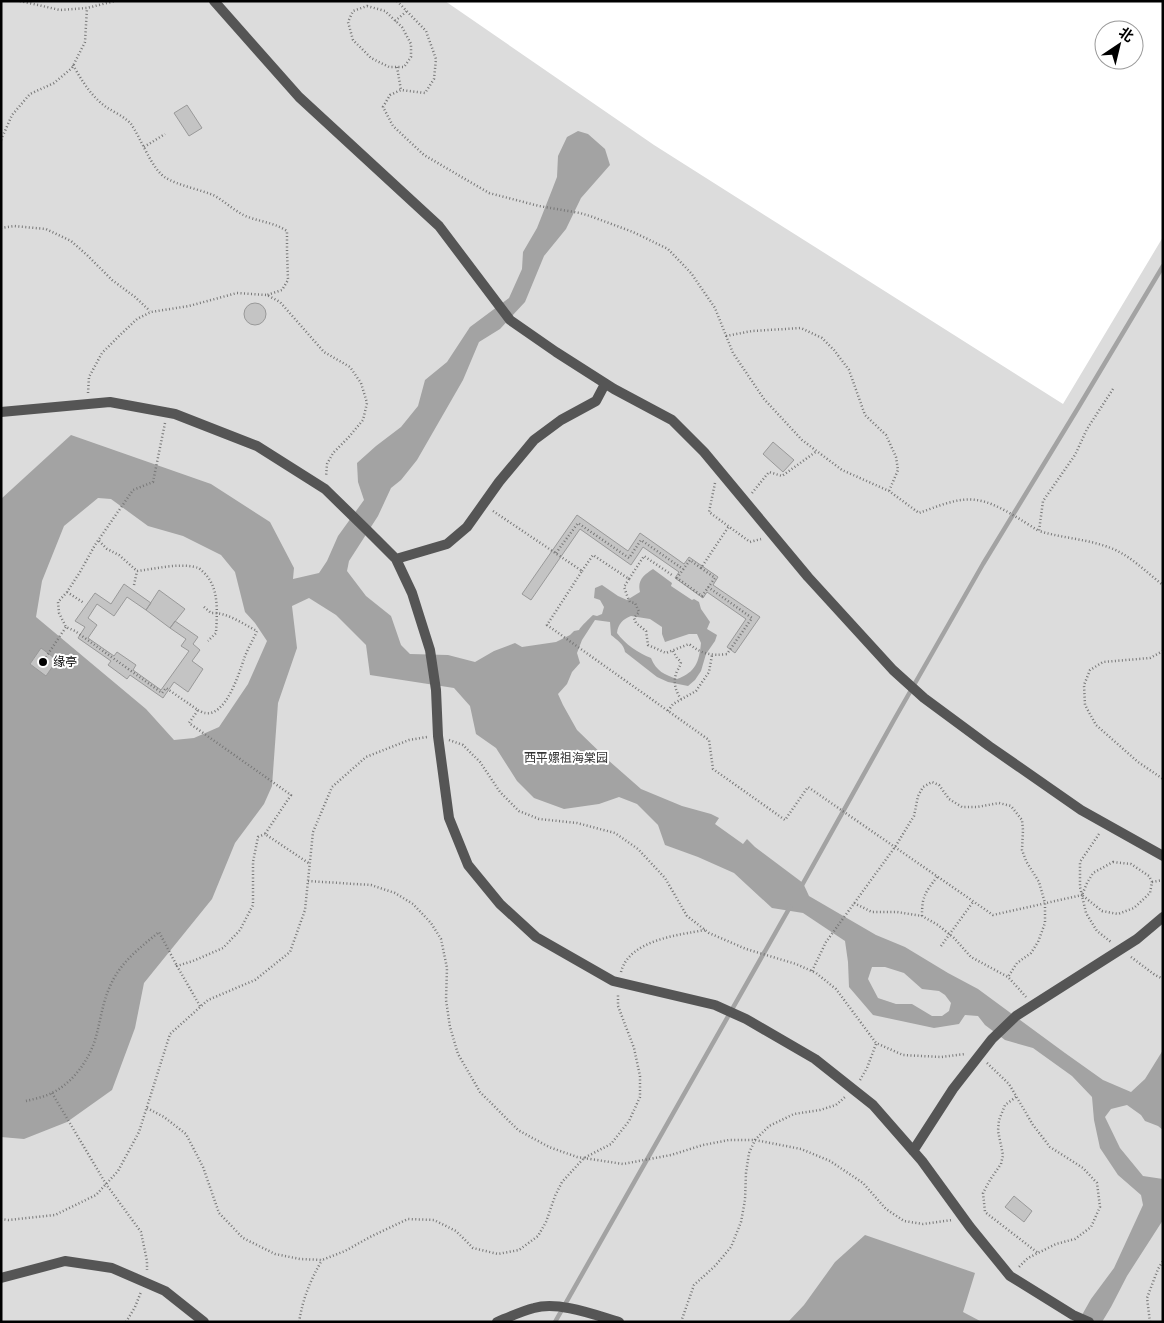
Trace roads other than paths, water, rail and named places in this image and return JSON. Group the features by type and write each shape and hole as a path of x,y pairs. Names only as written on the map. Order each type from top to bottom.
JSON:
{"street":[{"path":"214,1 299,97 440,226 510,320 605,384 672,420 704,452 808,577 893,670 924,698 1081,810 1163,856"},
{"path":"396,560 447,544 467,527 499,482 534,440 561,420 596,401 605,384"},
{"path":"1,412 110,402 175,414 257,446 325,489 396,560 412,593 430,650 436,690 438,736 450,818 468,866 500,904 536,937 612,981 715,1005 746,1019 814,1059 873,1105 922,1161 963,1218 1010,1276 1073,1315 1088,1322"},
{"path":"913,1150 953,1089 979,1055 992,1039 1016,1016 1136,939 1163,917"},
{"path":"1,1278 65,1261 112,1268 165,1292 204,1322"},
{"path":"498,1322 535,1307 552,1306 575,1309 619,1322"}],"waterway":[{"path":"801,887 983,564 1163,266"},
{"path":"555,1322 790,907"}],"place":[{"name":"缘亭","path":"43,662"}],"park label":[{"name":"西平嫘祖海棠园","path":"566,758"}]}
